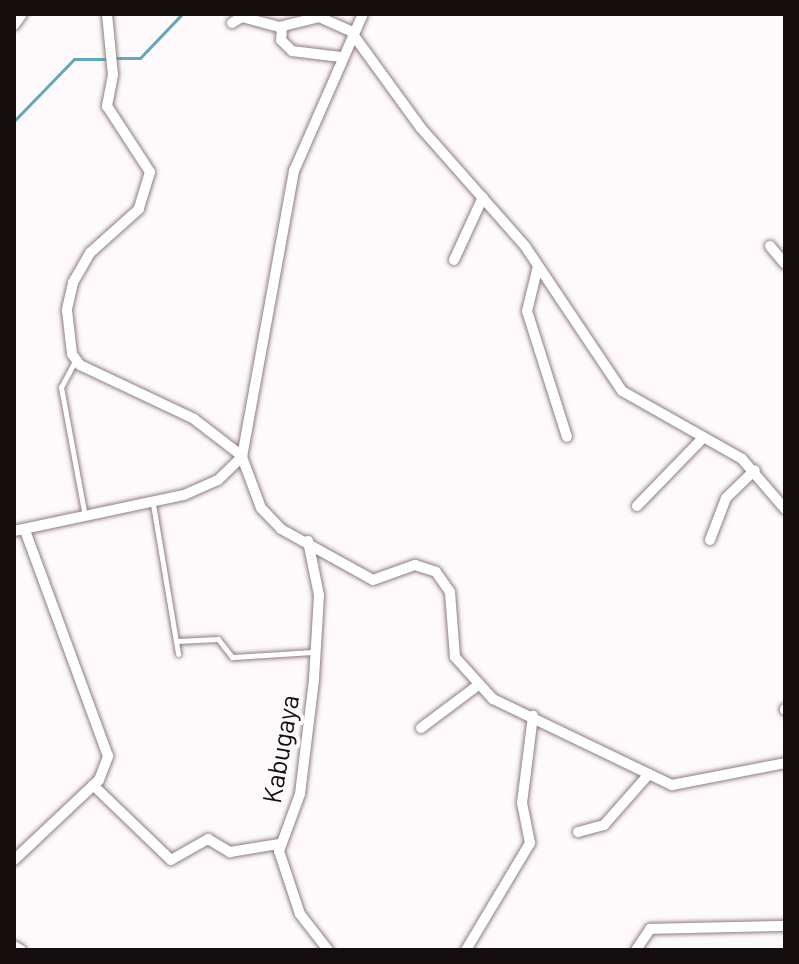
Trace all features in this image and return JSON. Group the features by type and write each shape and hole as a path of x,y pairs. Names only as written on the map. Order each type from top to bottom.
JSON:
{"street":[{"path":"14,25 22,14"},
{"path":"107,14 113,75 107,106 150,172 139,209 90,253 73,283 67,327 76,361 181,411 242,456 267,516 373,580 415,565 436,572 450,592 455,657 477,686 649,774 688,787 720,773 785,763"},
{"path":"14,860 93,785 108,756 102,731 19,531 153,504 207,486 242,456 294,171 341,57 363,14"},
{"path":"232,23 242,17 282,27 319,17 352,32 538,266 622,391 755,470 785,509"},
{"path":"282,27 281,40 292,51 341,57"},
{"path":"454,260 483,197"},
{"path":"770,246 785,264"},
{"path":"538,266 527,311 567,437"},
{"path":"637,506 702,439"},
{"path":"710,540 726,498 755,470"},
{"name":"Kabugaya","path":"308,541 319,595 315,652 300,794 279,844 300,914 328,950"},
{"path":"421,728 477,686"},
{"path":"466,950 530,843 522,803 533,716"},
{"path":"578,832 604,825 649,774"},
{"path":"93,785 171,860 208,839 230,852 279,844"},
{"path":"636,950 650,929 785,926"},
{"path":"14,946 21,950"}],"lane":[{"path":"76,361 61,387 86,518"},
{"path":"153,504 178,654"},
{"path":"177,641 218,639 232,657 315,652"}],"waterway":[{"path":"115,58 140,58 182,14"},
{"path":"14,121 74,59 108,59"}]}
